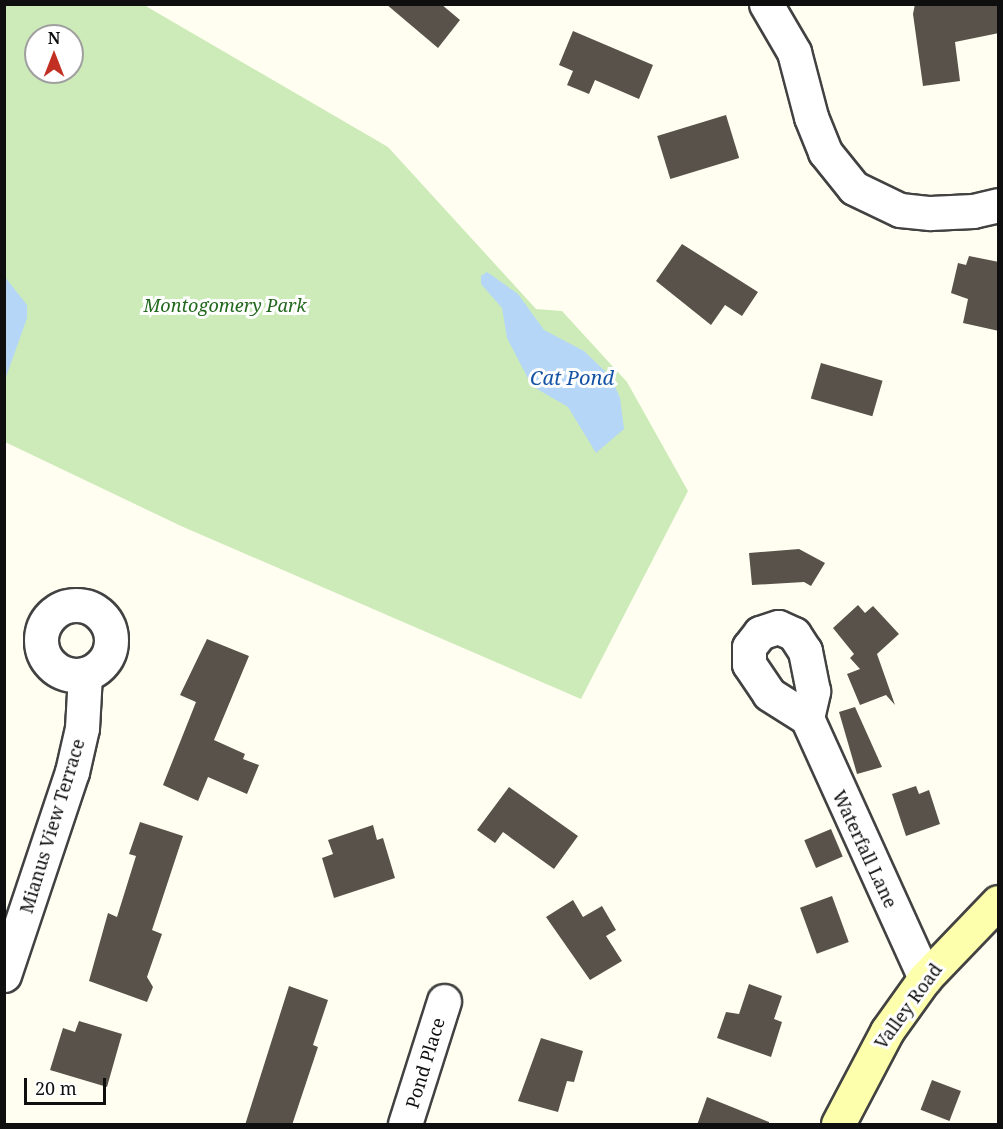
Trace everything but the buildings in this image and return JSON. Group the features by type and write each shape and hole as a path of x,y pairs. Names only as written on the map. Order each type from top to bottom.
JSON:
{"main road":[{"name":"Valley Road","path":"837,1125 886,1031 925,978 999,902"}],"street":[{"path":"766,4 794,52 811,117 825,152 854,188 900,210 930,213 973,211 999,205"},
{"name":"Mianus View Terrace","path":"4,975 72,772 82,728 85,674"},
{"name":"Waterfall Lane","path":"807,718 925,978"},
{"name":"Pond Place","path":"405,1125 444,1001"}],"green space":[{"name":"Montogomery Park","path":"5,5 144,5 388,147 536,309 562,311 627,382 688,491 581,699 181,526 5,442"}],"water":[{"name":"Cat Pond","path":"487,272 518,294 544,330 584,351 611,377 620,398 624,429 596,453 568,407 532,386 507,338 502,308 481,284 481,276"},
{"path":"5,277 27,305 27,318 5,380"}]}
